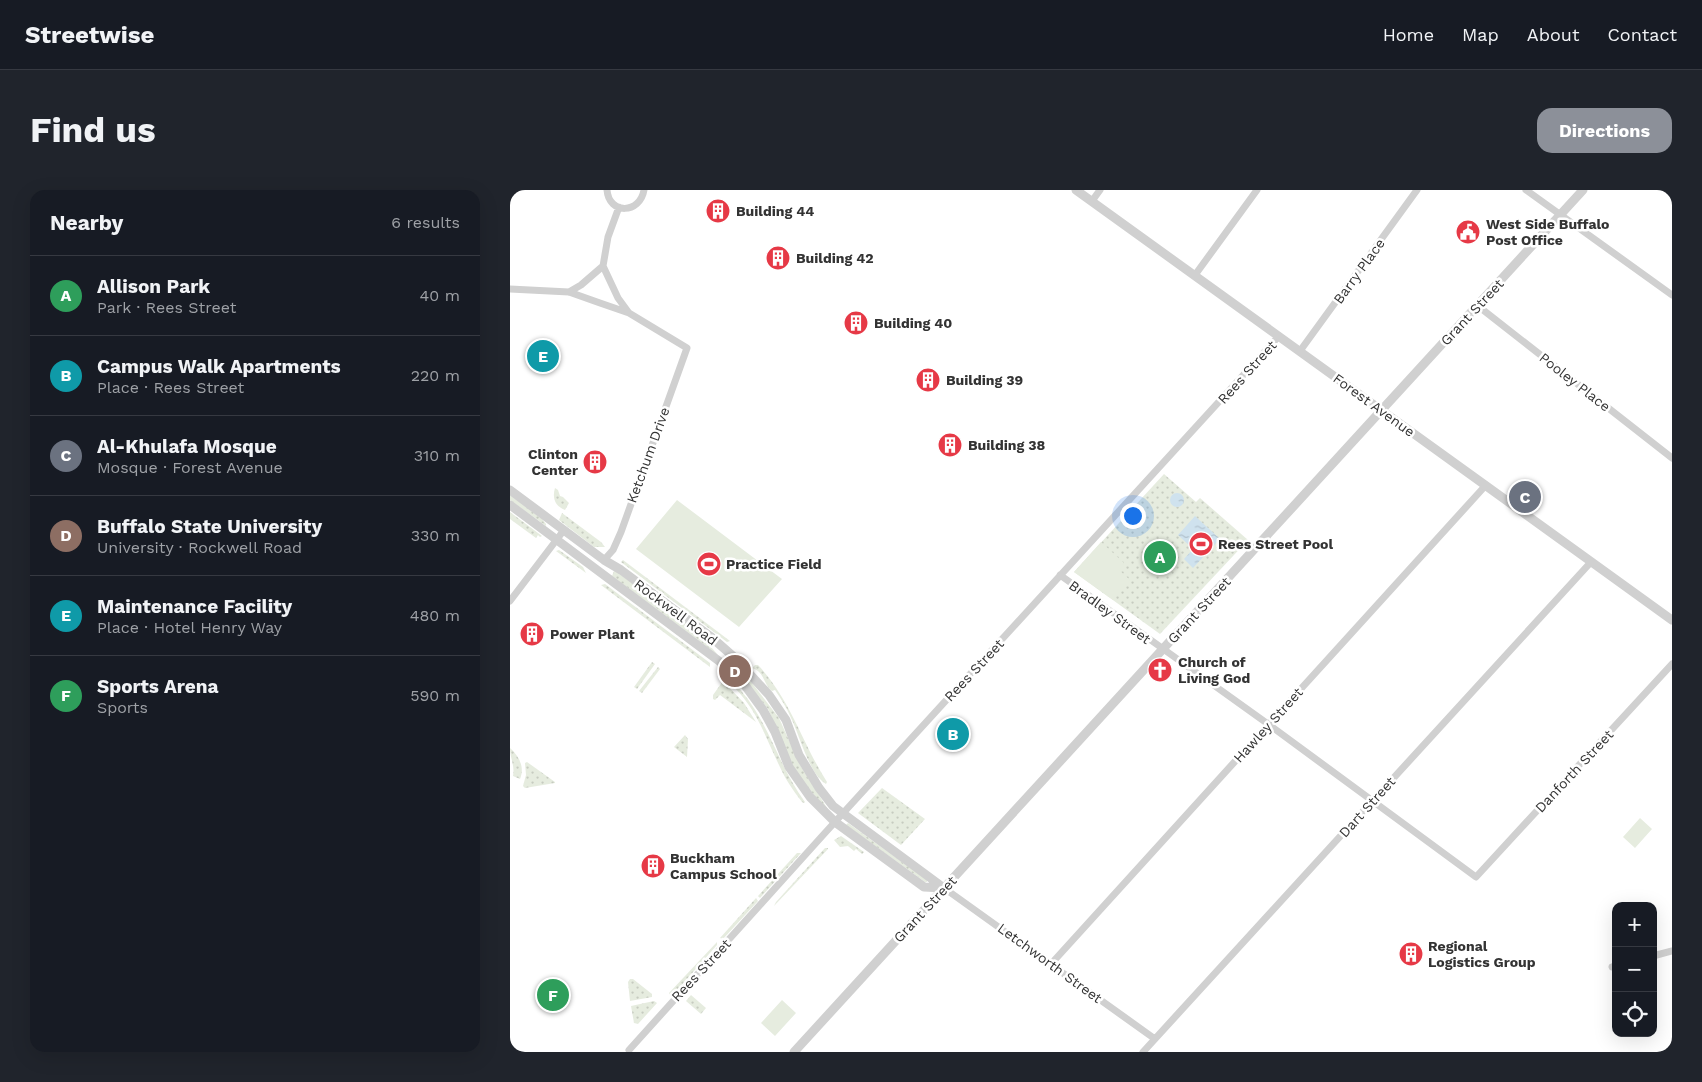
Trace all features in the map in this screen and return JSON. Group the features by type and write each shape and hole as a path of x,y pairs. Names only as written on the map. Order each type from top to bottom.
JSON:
{"street":[{"path":"607,190 609,199 619,207 625,208 636,205 643,196 644,190"},
{"name":"Forest Avenue","path":"1076,190 1672,620"},
{"path":"1092,201 1100,190"},
{"path":"1195,275 1257,190"},
{"name":"Barry Place","path":"1300,351 1417,190"},
{"path":"1526,190 1672,295"},
{"name":"Grant Street","path":"794,1052 1583,190"},
{"path":"619,207 608,237 603,266 618,298 629,313"},
{"path":"569,292 581,285 603,266"},
{"path":"510,289 569,292 629,313"},
{"name":"Pooley Place","path":"1478,306 1672,458"},
{"name":"Ketchum Drive","path":"604,560 613,550 621,532 687,348 629,313"},
{"name":"Rees Street","path":"629,1050 842,814 1280,336"},
{"name":"Hawley Street","path":"1050,964 1486,485"},
{"name":"Rockwell Road","path":"510,490 710,636 735,658 769,695 786,720 799,754 819,788 842,814"},
{"name":"Rockwell Road","path":"510,505 727,667 744,684 763,710 775,732 789,767 810,797 835,822"},
{"path":"510,601 564,530"},
{"name":"Dart Street","path":"1143,1052 1591,562"},
{"name":"Bradley Street","path":"1060,576 1268,724 1476,877"},
{"name":"Danforth Street","path":"1476,877 1672,664"},
{"name":"Letchworth Street","path":"842,814 1155,1039"},
{"name":"Letchworth Street","path":"835,822 924,887 944,888"},
{"path":"1657,955 1672,950"}],"shaded area":[{"path":"1164,474 1196,502 1200,498 1248,540 1160,634 1074,572"},
{"path":"555,488 560,496 569,503 565,510 555,501"},
{"path":"510,495 542,519 546,526 510,500"},
{"name":"Practice Field","path":"677,500 782,579 739,627 636,549"},
{"path":"510,512 542,536 538,535 536,538 510,519"},
{"path":"562,513 605,547 594,547 559,520"},
{"path":"1101,542 1124,563 1119,570 1130,580 1113,600 1074,572"},
{"path":"559,550 583,567 586,573 556,551"},
{"path":"623,560 730,641 727,642 621,562"},
{"path":"614,571 697,631 718,655 612,576"},
{"path":"605,584 710,663 710,667 601,585"},
{"path":"652,662 655,664 637,689 634,687"},
{"path":"758,665 769,678 788,707 827,782 826,784 820,779 810,763 784,704 775,690 772,691 769,688 762,675 752,668"},
{"path":"658,667 660,669 642,693 639,691"},
{"path":"743,676 752,683 779,718 800,765 829,811 809,789 794,768 768,709"},
{"path":"723,681 744,703 756,722 720,695 715,700 713,699 713,695"},
{"path":"736,685 757,713 804,803 781,770 760,724 734,687"},
{"path":"685,735 688,739 687,757 674,747"},
{"path":"510,748 520,762 522,770 520,779 513,776"},
{"path":"527,762 555,783 525,788 523,786 526,775 525,763"},
{"path":"882,788 925,819 901,845 858,813"},
{"path":"1640,818 1652,829 1635,848 1623,837"},
{"path":"848,823 927,880 927,882 846,825"},
{"path":"841,836 864,852 862,854 856,849 854,851 848,846 840,847 834,840"},
{"path":"825,848 828,849 774,906 776,902"},
{"path":"797,853 801,853 760,898 758,896"},
{"path":"756,898 758,901 723,939 720,938"},
{"path":"717,942 717,945 671,997 669,993"},
{"path":"630,979 633,979 652,994 652,997 630,1001 628,982"},
{"path":"691,995 706,1008 701,1014 686,1001"},
{"path":"782,1000 796,1013 775,1036 761,1023"},
{"path":"654,1001 657,1003 638,1024 634,1023 631,1006"}],"water":[{"path":"1174,493 1180,493 1184,500 1180,507 1174,507 1170,503 1170,497"},
{"name":"Rees Street Pool","path":"1195,516 1220,539 1193,568 1184,559 1193,549 1178,535"}],"place":[{"name":"Building 44","path":"718,211"},
{"name":"West Side Buffalo Post Office","path":"1468,232"},
{"name":"Building 42","path":"778,258"},
{"name":"Building 40","path":"856,323"},
{"name":"Maintenance Facility","path":"543,356"},
{"name":"Building 39","path":"928,380"},
{"name":"Building 38","path":"950,445"},
{"name":"Clinton Center","path":"595,462"},
{"name":"Al-Khulafa Mosque","path":"1525,497"},
{"name":"Rees Street Pool","path":"1201,544"},
{"name":"Allison Park","path":"1160,557"},
{"name":"Practice Field","path":"709,564"},
{"name":"Power Plant","path":"532,634"},
{"name":"Church of Living God","path":"1160,670"},
{"name":"Buffalo State University","path":"735,671"},
{"name":"Campus Walk Apartments","path":"953,734"},
{"name":"Buckham Campus School","path":"653,866"},
{"name":"Regional Logistics Group","path":"1411,954"},
{"name":"Sports Arena","path":"553,995"}]}
